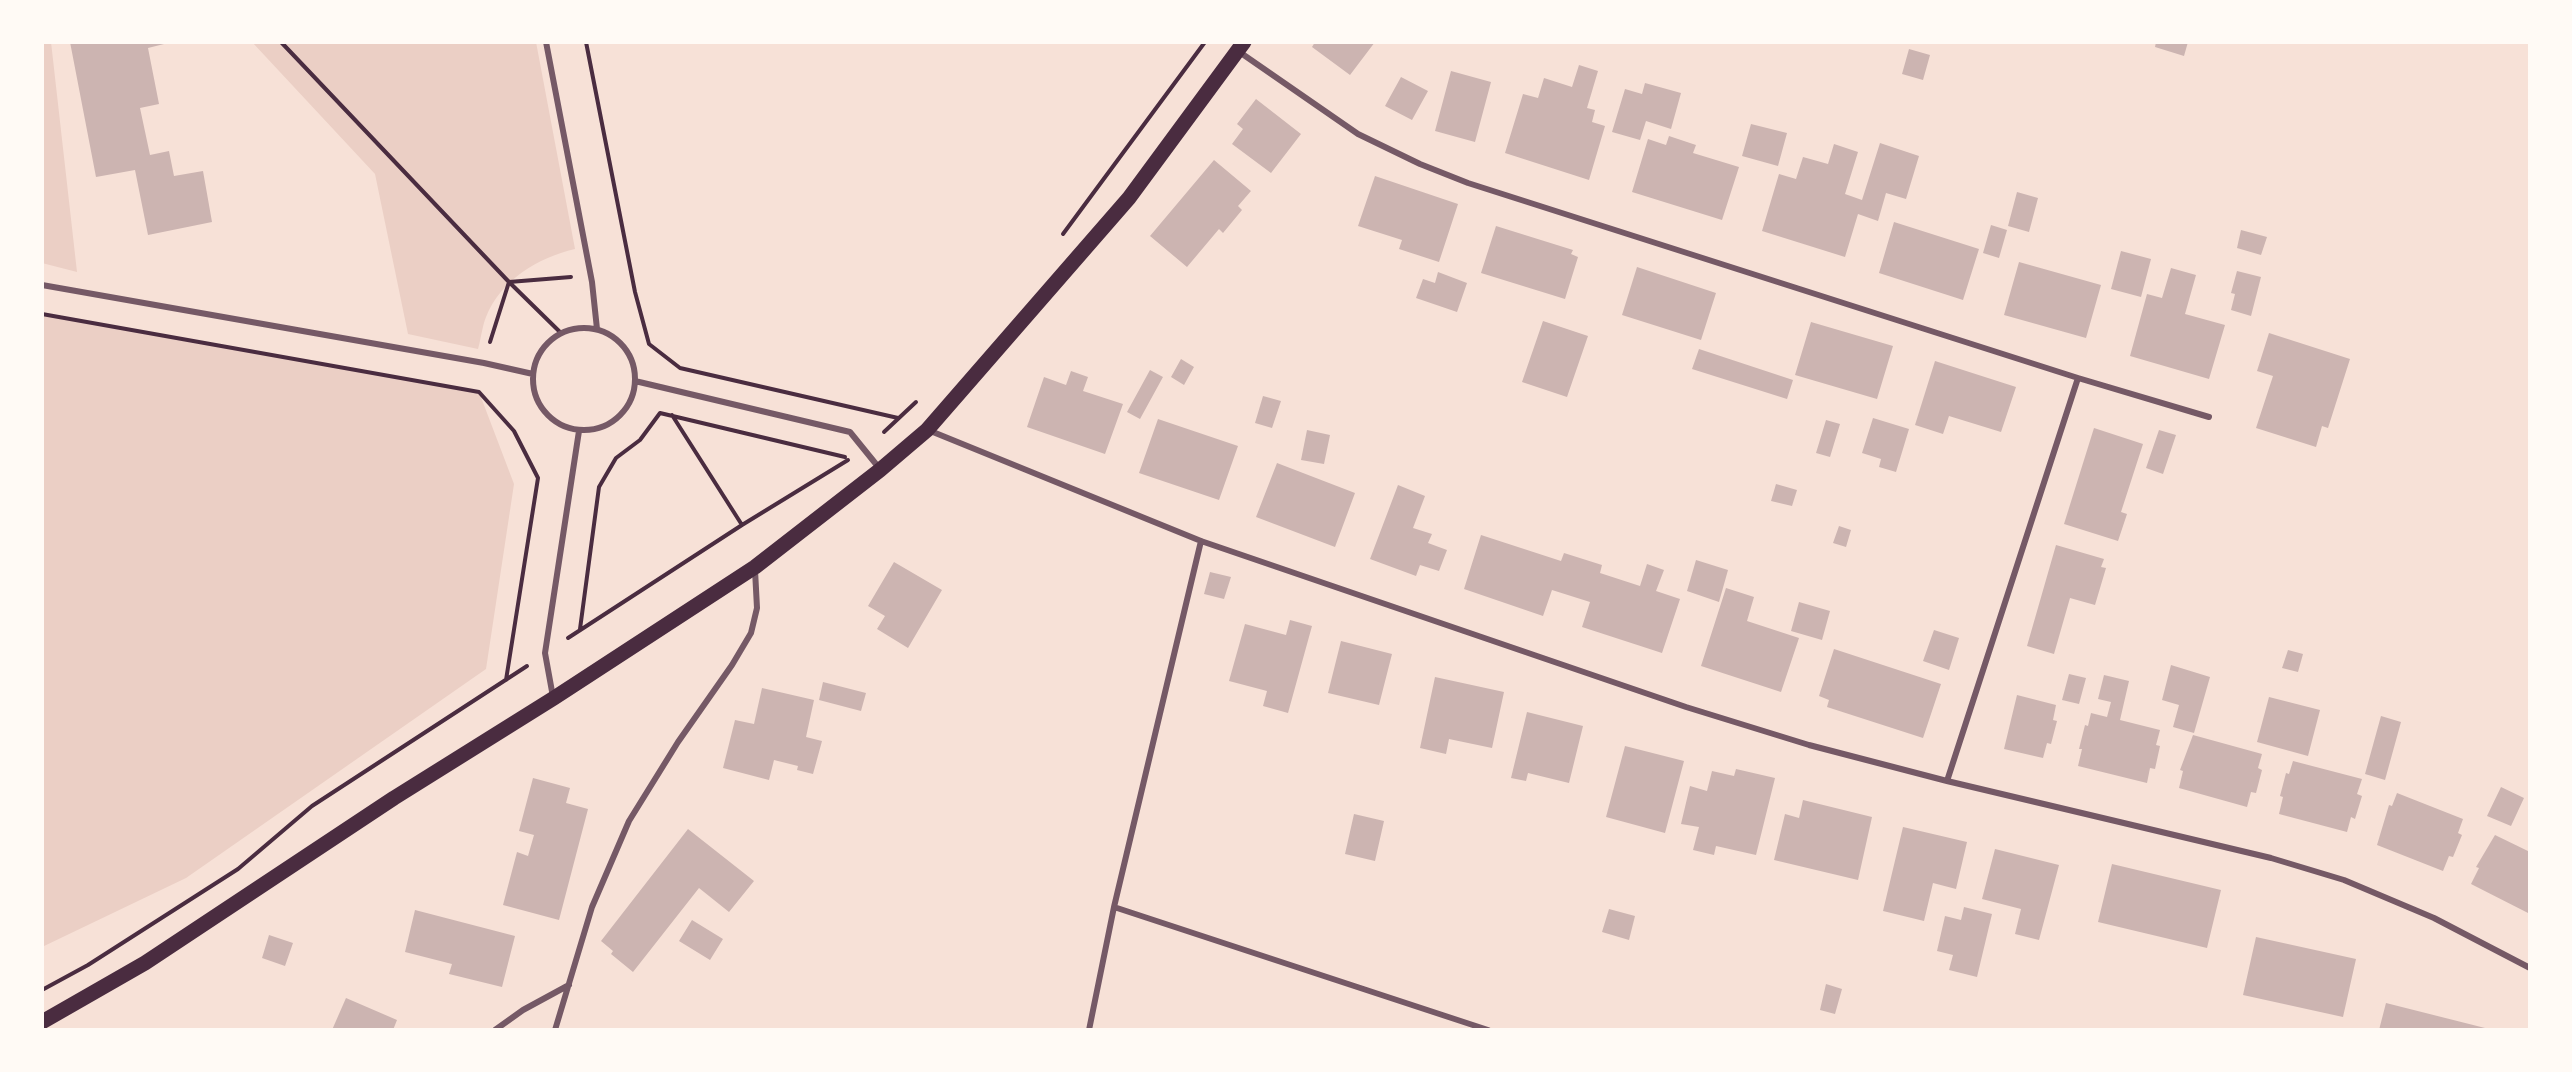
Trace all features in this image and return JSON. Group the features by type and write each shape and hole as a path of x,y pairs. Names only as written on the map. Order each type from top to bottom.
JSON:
{"main road":[{"path":"42,1022 145,963 394,798 554,698 755,567 880,470 927,430 1129,198 1241,46"}],"street":[{"path":"546,42 592,282 597,329"},
{"path":"1241,46 1358,134 1420,164 1468,183 2078,378 2209,417"},
{"path":"42,285 484,363 533,374"},
{"path":"579,328 597,329 610,334 621,343 629,354 635,381 630,401 618,418 600,428 579,431 557,422 540,405 534,390 533,374 542,350 561,333 579,328"},
{"path":"1947,781 2078,378"},
{"path":"635,381 850,432 880,470"},
{"path":"927,430 1202,541 1686,707 1809,745 1947,781 2271,858 2344,879 2434,918 2530,968"},
{"path":"554,698 545,653 579,431"},
{"path":"1089,1030 1114,907 1202,541"},
{"path":"555,1030 592,907 628,821 752,633 757,608 755,567"},
{"path":"1114,907 1488,1030"},
{"path":"495,1030 523,1010 569,985"}],"path":[{"path":"281,42 509,282 561,333"},
{"path":"586,42 635,292 649,344 680,368 899,418 918,400"},
{"path":"1058,241 1205,42"},
{"path":"509,282 571,277"},
{"path":"490,342 509,282"},
{"path":"42,314 479,392 514,431 538,478 506,681 312,806 238,869 88,965 42,990"},
{"path":"660,413 672,416 851,458 742,525 580,630 599,487 616,458 640,440 660,413"},
{"path":"672,416 742,525"}],"shaded area":[{"path":"42,42 51,42 77,272 42,263"},
{"path":"252,42 536,42 575,249 534,265 522,272 501,292 486,317 478,349 408,334 375,174"},
{"path":"42,314 479,392 514,484 486,669 186,878 42,947"}],"building":[{"path":"70,42 172,42 148,48 159,104 140,108 150,155 169,151 174,176 203,171 212,222 148,235 135,170 96,177"},
{"path":"1315,42 1375,42 1350,75 1312,47"},
{"path":"2156,42 2188,42 2184,56 2155,47"},
{"path":"1909,49 1930,55 1923,80 1902,74"},
{"path":"1579,65 1598,71 1587,108 1595,110 1592,122 1605,126 1589,180 1505,153 1523,94 1538,98 1544,78 1572,87"},
{"path":"1451,71 1491,82 1475,142 1435,131"},
{"path":"1401,77 1428,91 1412,120 1385,106"},
{"path":"1645,83 1681,93 1671,129 1646,121 1640,140 1612,132 1625,89 1642,94"},
{"path":"1256,99 1301,134 1271,173 1232,144 1243,129 1237,124"},
{"path":"1751,124 1787,133 1778,166 1742,156"},
{"path":"1669,136 1696,145 1693,153 1739,167 1722,220 1632,192 1648,139 1666,145"},
{"path":"1880,143 1919,156 1906,199 1886,193 1878,221 1858,214 1845,257 1762,231 1779,174 1796,179 1803,157 1828,164 1834,144 1858,152 1845,194 1862,200"},
{"path":"1214,160 1251,191 1238,206 1242,210 1223,233 1219,229 1187,267 1150,236"},
{"path":"1375,176 1458,204 1439,262 1399,249 1402,240 1358,226"},
{"path":"2017,192 2038,198 2029,232 2008,226"},
{"path":"1894,222 1979,249 1963,300 1879,273"},
{"path":"1991,225 2007,230 1999,258 1983,253"},
{"path":"1496,226 1573,250 1571,254 1578,257 1565,299 1481,273"},
{"path":"2241,230 2267,237 2261,255 2237,248"},
{"path":"2121,251 2151,259 2141,297 2111,289"},
{"path":"2019,262 2101,285 2086,338 2004,315"},
{"path":"1637,267 1716,293 1701,340 1622,315"},
{"path":"2171,268 2196,275 2185,314 2225,325 2209,379 2130,356 2147,294 2162,298"},
{"path":"2237,271 2261,277 2251,316 2231,310 2235,294 2231,293"},
{"path":"1438,272 1467,283 1457,312 1416,298 1423,279 1435,283"},
{"path":"1543,321 1588,336 1567,397 1522,382"},
{"path":"1811,322 1893,346 1877,399 1795,375"},
{"path":"2269,333 2350,359 2328,428 2322,426 2316,447 2256,428 2273,376 2257,371"},
{"path":"1699,349 1793,380 1787,399 1692,369"},
{"path":"1181,359 1194,367 1184,385 1171,377"},
{"path":"1935,361 2016,387 2001,432 1949,416 1943,434 1915,425"},
{"path":"1150,370 1163,377 1140,419 1127,412"},
{"path":"1071,371 1088,377 1083,391 1123,404 1105,454 1027,427 1044,377 1066,385"},
{"path":"1263,396 1281,401 1272,428 1255,423"},
{"path":"1873,418 1909,429 1896,472 1879,467 1881,459 1862,453"},
{"path":"1158,419 1238,446 1219,500 1139,473"},
{"path":"1826,420 1840,424 1830,457 1816,453"},
{"path":"2094,428 2143,444 2121,512 2127,514 2118,541 2064,524"},
{"path":"1307,430 1330,435 1324,464 1301,460"},
{"path":"2159,430 2176,435 2163,474 2146,468"},
{"path":"1277,463 1355,493 1335,547 1256,517"},
{"path":"1776,484 1797,490 1792,506 1771,501"},
{"path":"1398,485 1425,496 1413,528 1432,534 1428,543 1447,550 1439,571 1420,565 1416,576 1370,559"},
{"path":"1839,526 1851,530 1846,547 1833,543"},
{"path":"1481,535 1561,561 1564,553 1602,565 1600,573 1640,586 1647,564 1664,570 1656,591 1680,599 1662,653 1582,627 1590,602 1552,590 1543,616 1464,589"},
{"path":"2056,545 2104,559 2101,567 2106,568 2095,605 2070,598 2054,654 2027,646"},
{"path":"1696,560 1728,570 1719,602 1687,591"},
{"path":"894,562 942,590 908,648 877,629 885,616 868,606"},
{"path":"1210,572 1231,577 1224,599 1204,594"},
{"path":"1726,588 1754,597 1747,621 1799,638 1781,692 1701,666"},
{"path":"1799,602 1830,611 1822,640 1791,631"},
{"path":"1290,620 1312,626 1288,713 1263,706 1267,691 1229,681 1245,624 1286,635"},
{"path":"1934,630 1959,638 1949,670 1923,661"},
{"path":"1341,641 1392,654 1379,705 1328,693"},
{"path":"1834,649 1941,684 1923,738 1827,707 1829,700 1819,696"},
{"path":"2288,650 2303,654 2298,672 2282,668"},
{"path":"2171,665 2210,677 2194,733 2173,727 2179,705 2162,700"},
{"path":"2069,674 2086,678 2079,704 2062,700"},
{"path":"2104,675 2129,681 2120,720 2160,730 2156,745 2160,746 2155,769 2150,768 2147,783 2078,766 2082,749 2079,749 2085,725 2088,726 2091,713 2107,717 2111,702 2098,699"},
{"path":"1435,677 1504,692 1492,748 1449,739 1446,754 1420,748"},
{"path":"823,682 866,693 861,711 819,700"},
{"path":"762,688 814,700 806,737 822,741 813,774 797,770 798,766 774,760 769,780 723,768 735,720 754,724"},
{"path":"2017,695 2056,705 2053,720 2057,721 2051,744 2047,743 2043,758 2004,749"},
{"path":"2269,697 2320,710 2308,756 2257,742"},
{"path":"1527,712 1583,726 1569,783 1528,773 1526,781 1511,778"},
{"path":"2381,716 2401,722 2385,780 2365,774"},
{"path":"2193,735 2262,754 2258,768 2262,770 2256,793 2251,792 2247,807 2179,788 2183,771 2180,770"},
{"path":"1625,746 1684,761 1665,833 1606,817"},
{"path":"2293,761 2362,779 2357,794 2362,796 2355,819 2351,817 2347,832 2279,814 2283,797 2280,796 2286,773 2289,774"},
{"path":"1736,769 1775,778 1756,855 1716,846 1714,855 1693,850 1699,827 1681,824 1690,786 1707,791 1712,771 1734,776"},
{"path":"533,778 570,788 566,803 588,809 559,920 503,905 517,852 528,856 534,835 519,831"},
{"path":"2501,787 2524,798 2511,826 2487,816"},
{"path":"2397,793 2463,819 2458,833 2462,835 2453,857 2449,856 2443,871 2377,845 2389,805 2392,806"},
{"path":"1803,800 1872,817 1858,880 1774,860 1785,814 1799,818"},
{"path":"1354,814 1384,821 1375,861 1345,854"},
{"path":"1903,827 1967,842 1956,889 1933,883 1924,921 1883,911"},
{"path":"688,829 754,881 729,912 699,888 633,972 611,954 613,951 601,941"},
{"path":"2495,835 2530,852 2530,914 2471,884 2479,868 2476,867"},
{"path":"1995,849 2059,865 2039,940 2015,934 2021,909 1982,899"},
{"path":"2112,864 2221,890 2207,948 2098,922"},
{"path":"1964,907 1992,914 1977,977 1949,970 1953,955 1937,951 1945,916 1961,920"},
{"path":"1609,909 1635,916 1629,940 1602,932"},
{"path":"415,910 515,936 502,987 449,974 452,964 405,952"},
{"path":"692,920 723,939 710,960 679,941"},
{"path":"269,935 293,943 285,966 262,958"},
{"path":"2256,937 2356,959 2343,1017 2243,995"},
{"path":"1826,984 1842,989 1835,1014 1820,1010"},
{"path":"346,998 397,1020 393,1030 332,1030"},
{"path":"2386,1003 2485,1028 2485,1030 2379,1030"}]}
